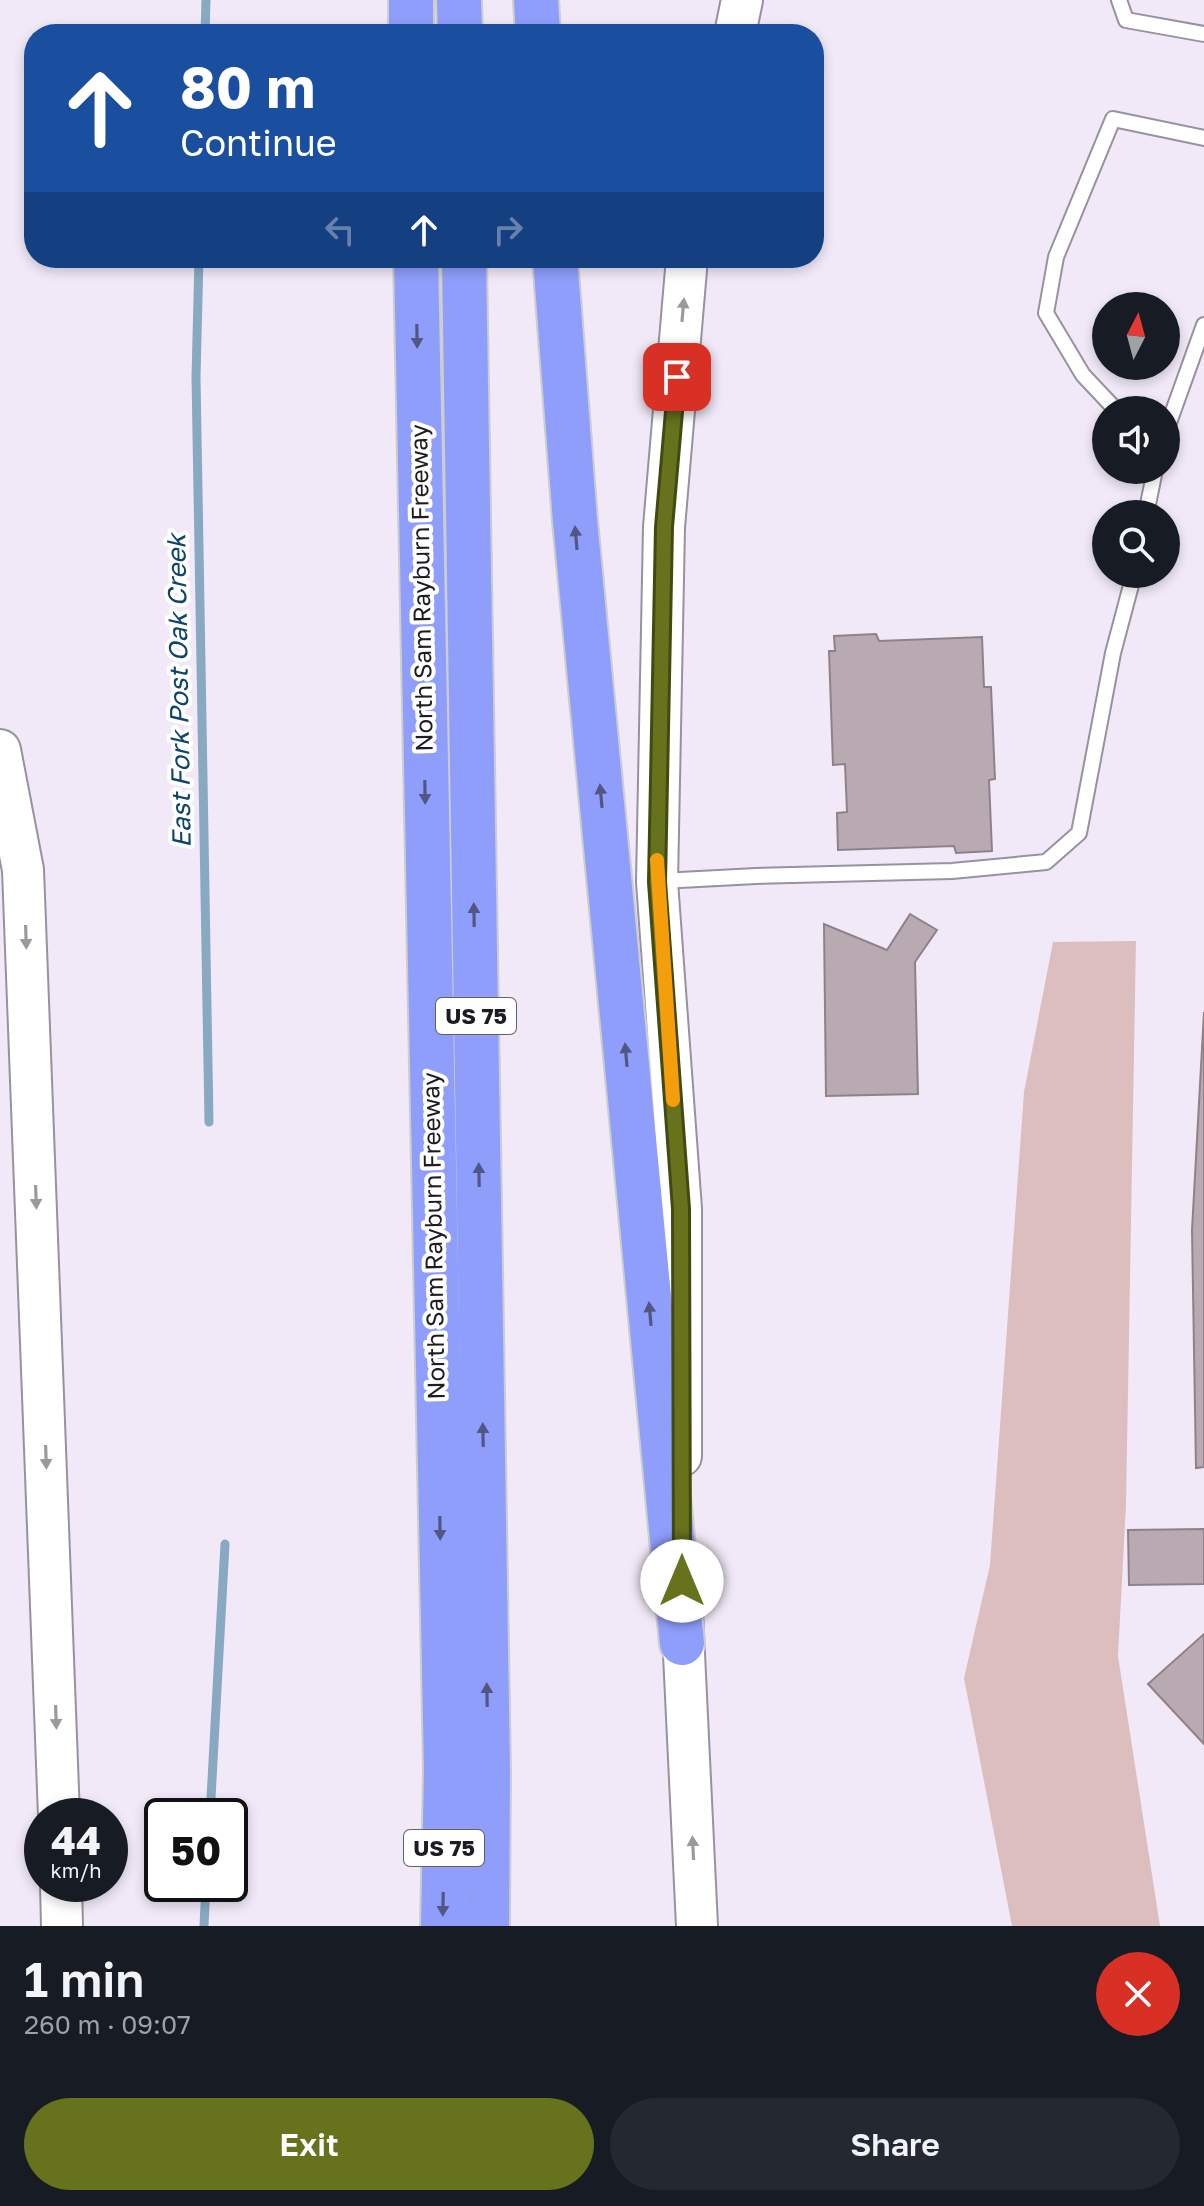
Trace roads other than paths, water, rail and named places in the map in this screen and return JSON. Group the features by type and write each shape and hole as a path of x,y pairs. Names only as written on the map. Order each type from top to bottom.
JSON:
{"highway":[{"path":"411,0 411,24"},
{"path":"459,0 460,24"},
{"path":"536,0 537,24"},
{"name":"North Sam Rayburn Freeway","path":"416,268 445,1754 443,1926"},
{"name":"North Sam Rayburn Freeway","path":"464,268 488,1773 487,1926"},
{"path":"556,268 575,521 682,1643"}],"main road":[{"path":"737,24 742,0"},
{"path":"686,268 664,527 657,882 681,1209 682,1643 697,1926"},
{"path":"0,750 17,871 58,1798"},
{"path":"61,1902 62,1926"}],"lane":[{"path":"1119,0 1126,20 1204,34"},
{"path":"1103,396 1083,375 1046,313 1056,257 1113,119 1204,138"},
{"path":"1179,396 1204,325"},
{"path":"657,882 952,871 1046,862 1079,833 1113,653 1130,588"}],"waterway":[{"name":"East Fork Post Oak Creek","path":"205,24 206,0"},
{"name":"East Fork Post Oak Creek","path":"199,268 196,377 209,1122"},
{"name":"East Fork Post Oak Creek","path":"211,1798 225,1544"},
{"name":"East Fork Post Oak Creek","path":"204,1926 205,1902"}]}
